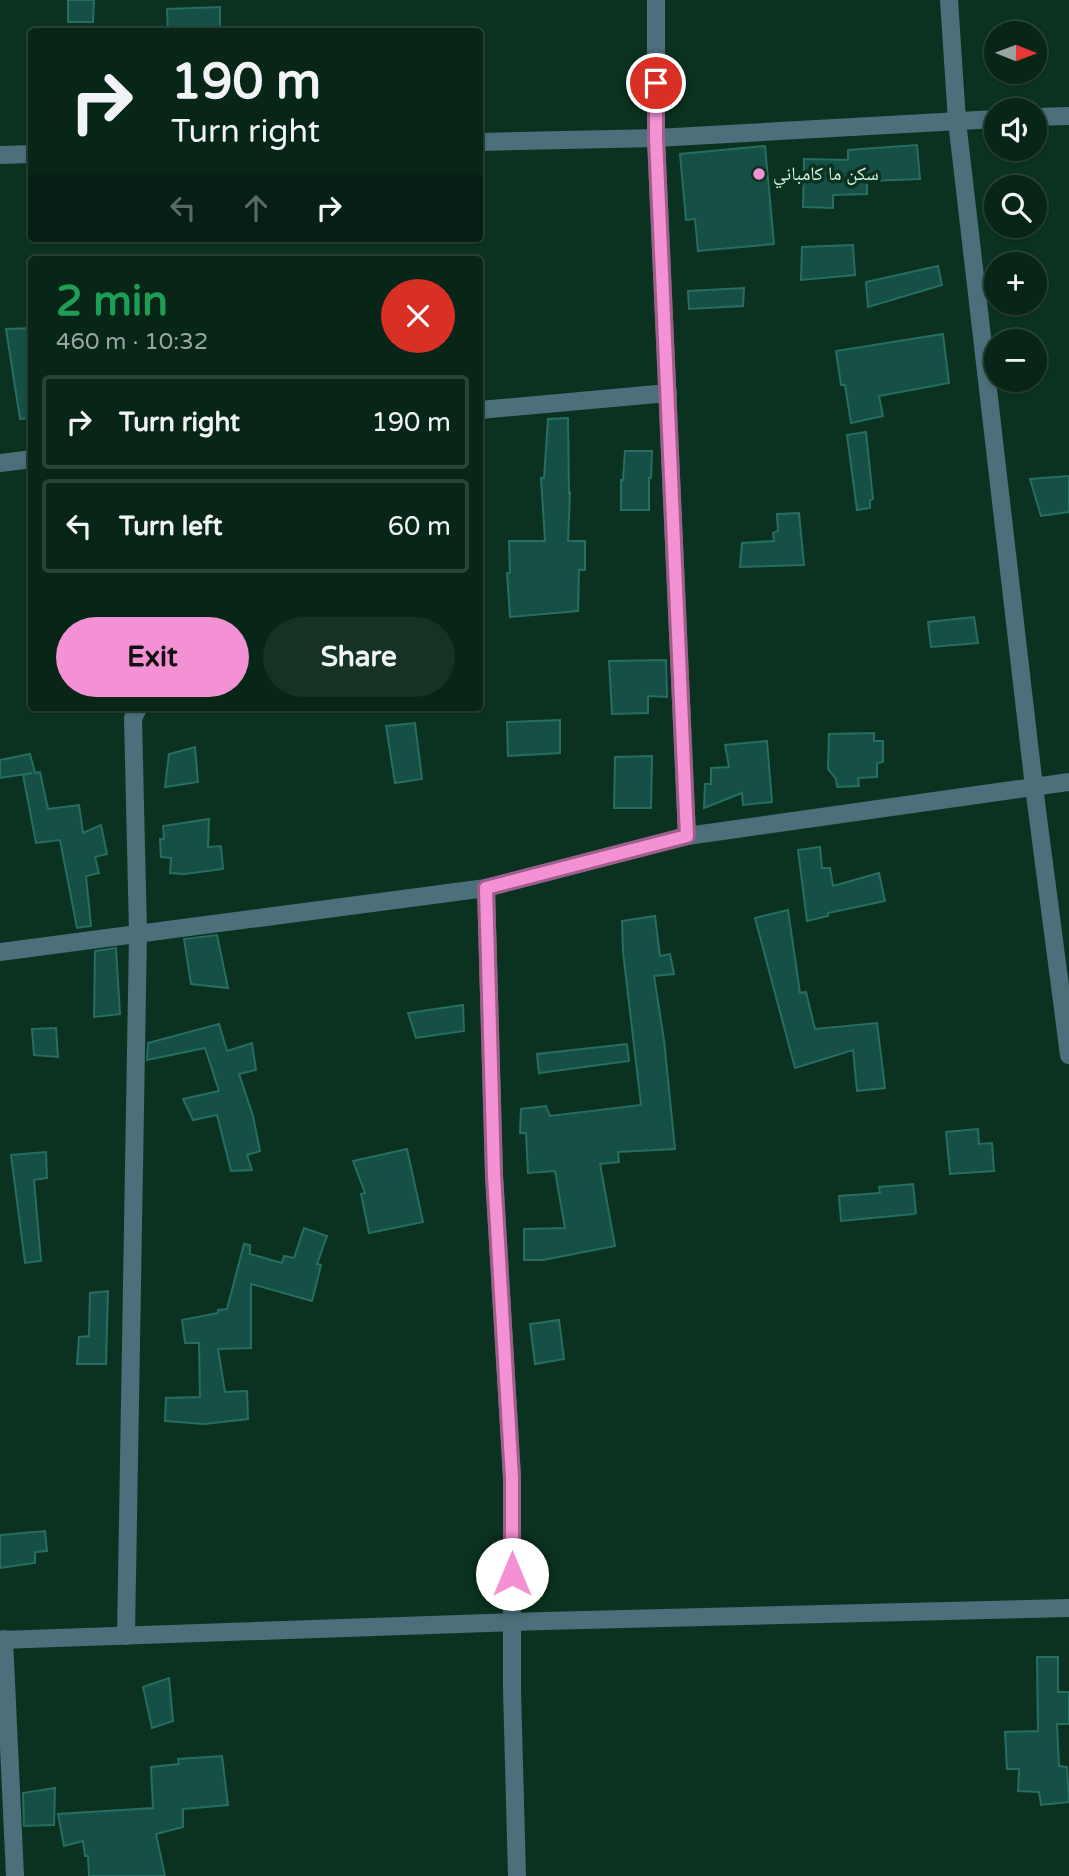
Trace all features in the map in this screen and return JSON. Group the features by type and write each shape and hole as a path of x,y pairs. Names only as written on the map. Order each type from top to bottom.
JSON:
{"street":[{"path":"656,0 656,138 687,836"},
{"path":"949,0 957,121 1034,788 1069,1055"},
{"path":"1047,117 1069,116"},
{"path":"483,142 656,138 984,120"},
{"path":"0,155 28,154"},
{"path":"483,410 668,393"},
{"path":"0,463 28,460"},
{"path":"126,1636 138,933 133,718 137,711"},
{"path":"0,952 486,888 687,836 1069,782"},
{"path":"486,888 494,1175 512,1478 517,1876"},
{"path":"15,1876 2,1640 1069,1608"}],"building":[{"path":"68,0 94,0 93,22 68,22"},
{"path":"220,7 220,28 168,28 167,9"},
{"path":"917,145 920,179 867,181 867,194 833,195 833,208 803,207 804,159 848,160 848,150"},
{"path":"765,146 774,244 698,251 695,219 686,220 680,154"},
{"path":"853,245 855,275 801,280 802,247"},
{"path":"938,266 942,285 868,307 866,282"},
{"path":"744,288 743,306 689,309 688,291"},
{"path":"28,328 28,418 20,419 6,329"},
{"path":"943,334 949,383 879,396 883,416 851,423 836,351"},
{"path":"568,418 568,541 585,541 585,570 579,570 578,611 510,617 507,573 510,573 509,541 545,541 541,478 544,478 548,419"},
{"path":"866,432 873,499 870,500 870,508 857,510 847,435"},
{"path":"625,451 652,451 649,510 621,510"},
{"path":"1069,476 1069,512 1041,516 1030,479"},
{"path":"799,513 804,565 740,567 742,543 774,541 773,533 778,531 777,514"},
{"path":"974,617 978,643 931,647 928,622"},
{"path":"666,660 667,697 648,696 648,713 612,714 609,661"},
{"path":"560,720 560,753 508,756 507,722"},
{"path":"415,723 422,779 395,783 386,726"},
{"path":"874,733 874,741 883,741 883,762 877,763 877,777 858,778 859,786 837,787 836,779 828,769 829,734"},
{"path":"767,741 772,802 743,805 742,793 704,808 705,784 711,784 711,768 729,767 725,745"},
{"path":"195,747 198,782 165,787 169,754"},
{"path":"30,754 35,773 40,772 48,809 79,805 83,833 101,825 107,854 95,857 99,873 86,876 91,926 77,928 60,840 36,843 23,775 32,773 0,778 0,760"},
{"path":"652,756 651,808 614,808 615,757"},
{"path":"209,819 208,847 221,846 223,869 185,874 170,873 171,858 161,857 160,839 164,839 163,826"},
{"path":"820,847 822,868 830,868 833,886 879,873 885,901 828,913 828,916 807,921 798,850"},
{"path":"788,910 800,993 806,992 815,1029 877,1023 885,1088 857,1091 853,1050 795,1068 755,918"},
{"path":"655,916 660,956 670,954 674,974 654,976 664,1040 675,1149 618,1152 619,1162 600,1164 615,1246 543,1260 524,1260 524,1229 565,1228 555,1171 528,1173 526,1133 520,1133 521,1109 546,1106 550,1116 641,1105 623,952 622,921"},
{"path":"217,935 228,988 191,984 184,939"},
{"path":"116,948 120,1014 94,1017 95,951"},
{"path":"463,1005 464,1031 416,1038 408,1013"},
{"path":"219,1024 227,1051 252,1043 256,1070 239,1074 253,1116 260,1151 247,1155 252,1170 231,1171 217,1115 193,1120 183,1099 219,1091 205,1048 147,1060 148,1043"},
{"path":"56,1028 58,1057 34,1055 32,1029"},
{"path":"627,1044 629,1061 539,1073 537,1054"},
{"path":"978,1129 979,1144 992,1143 994,1171 950,1174 946,1132"},
{"path":"407,1149 423,1222 369,1233 361,1194 365,1193 353,1161"},
{"path":"46,1152 47,1178 34,1180 41,1261 25,1263 11,1155"},
{"path":"913,1184 916,1213 841,1221 839,1196 880,1193 879,1187"},
{"path":"304,1228 327,1236 317,1264 321,1265 312,1301 251,1284 251,1348 218,1349 225,1392 247,1391 248,1419 204,1424 165,1421 166,1398 200,1397 199,1343 185,1343 182,1320 227,1309 244,1244 250,1245 250,1254 282,1263 284,1256 294,1258"},
{"path":"108,1291 106,1364 77,1364 79,1337 89,1336 90,1293"},
{"path":"559,1320 564,1359 535,1364 530,1324"},
{"path":"45,1531 47,1551 35,1552 35,1563 0,1568 0,1535"},
{"path":"1037,1657 1058,1657 1058,1692 1069,1692 1069,1724 1057,1724 1059,1766 1067,1767 1069,1802 1041,1805 1039,1792 1018,1791 1019,1769 1007,1769 1005,1732 1038,1731"},
{"path":"169,1678 173,1721 152,1728 143,1687"},
{"path":"222,1756 228,1805 183,1809 183,1827 156,1834 165,1876 89,1876 88,1856 85,1856 83,1841 64,1846 58,1814 153,1808 151,1767 179,1764 178,1759"},
{"path":"55,1788 54,1825 24,1826 23,1793"}],"place":[{"name":"سكن ما كامباني","path":"759,174"}],"route":[{"path":"512,1574 512,1478 494,1175 486,888 687,836 656,138 656,83"}]}
